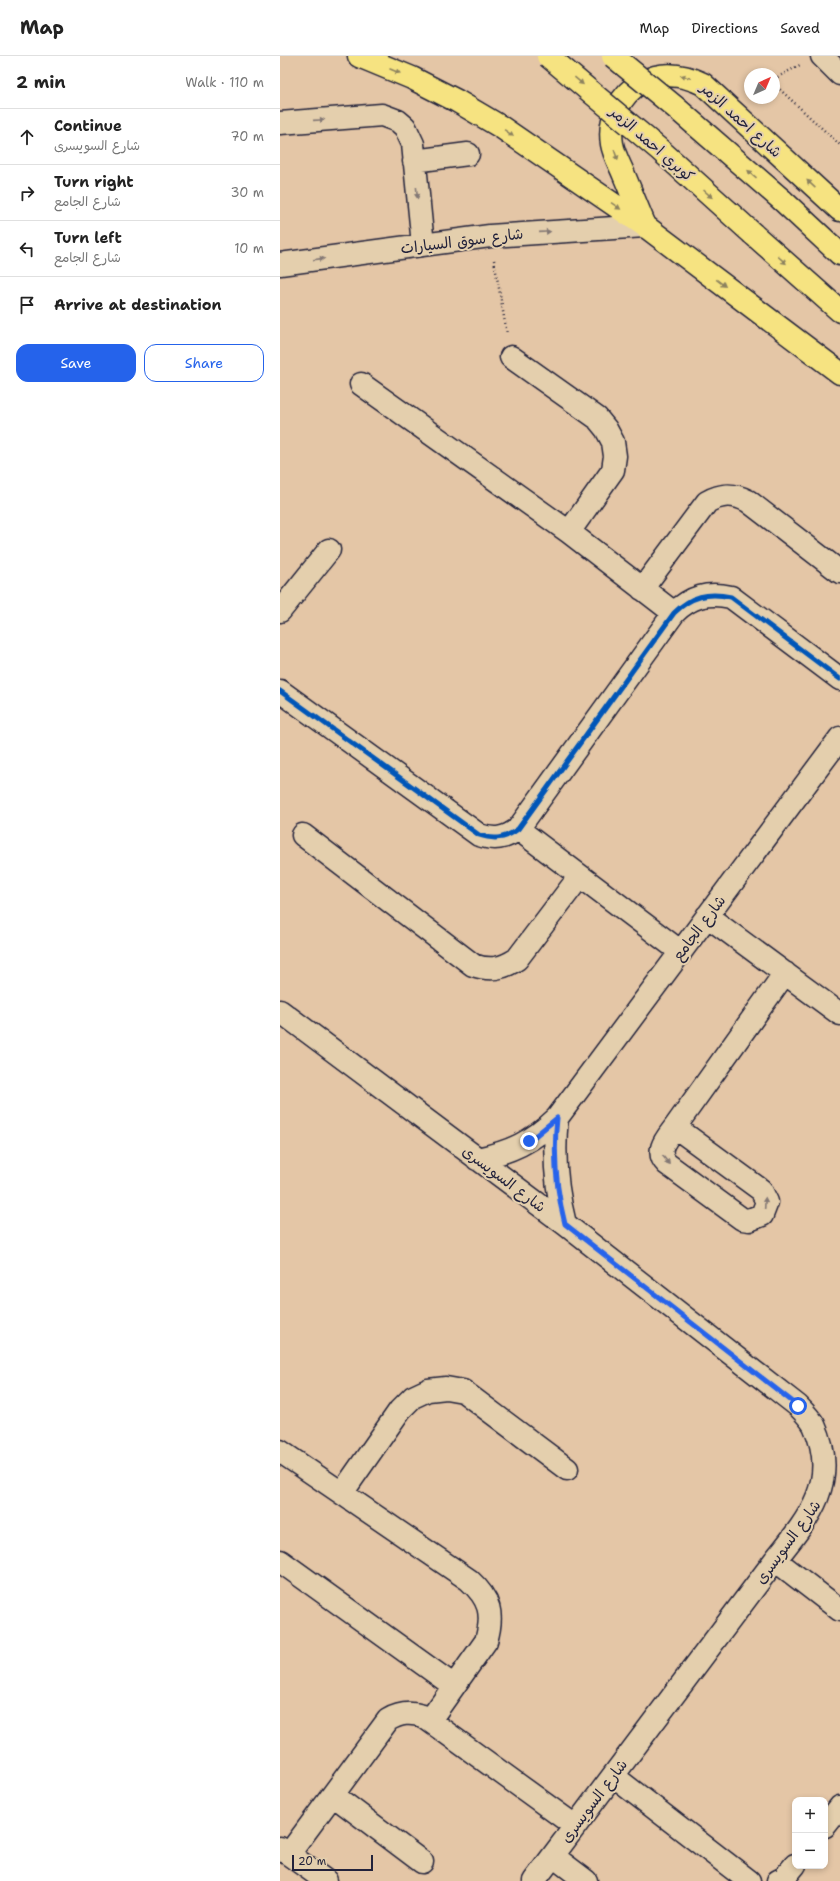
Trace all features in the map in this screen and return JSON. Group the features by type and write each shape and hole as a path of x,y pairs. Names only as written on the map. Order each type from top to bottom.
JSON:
{"main road":[{"path":"359,56 412,78 457,101 500,127 645,226 840,373"},
{"name":"كوبري احمد الزمر","path":"548,56 660,150 840,311"},
{"path":"613,56 782,200 840,254"},
{"name":"شارع احمد الزمر","path":"645,226 616,157 612,144 612,130 614,117 627,93 638,84 650,78 664,75 677,75 690,78 703,84 840,210"}],"street":[{"path":"822,56 840,74"},
{"path":"280,123 372,116 390,117 398,121 410,135 423,245"},
{"path":"414,161 468,154"},
{"name":"شارع سوق السيارات","path":"280,264 490,236 645,226"},
{"path":"511,357 597,418 606,428 613,442 615,456 613,470 569,532"},
{"path":"361,384 569,532 674,613"},
{"path":"642,589 707,502 716,497 726,495 741,497 748,501 840,572"},
{"path":"280,612 329,550"},
{"path":"280,691 479,835 489,838 500,838 509,836 518,829 674,613 683,604 694,598 706,594 719,594 731,597 840,679"},
{"name":"شارع الجامع","path":"477,1159 512,1150 544,1131 557,1118 840,738"},
{"path":"518,829 681,952"},
{"path":"303,835 473,965 484,969 496,969 507,966 517,959 580,876"},
{"path":"707,916 840,1014"},
{"path":"676,1127 761,1190 767,1202 762,1215 749,1220 742,1219 664,1160 662,1148 676,1127 785,973"},
{"name":"شارع السويسرى","path":"280,1011 565,1224 798,1406 814,1424 824,1445 828,1468 824,1491 813,1512 775,1560 534,1881"},
{"path":"557,1118 555,1140 556,1182 565,1224"},
{"path":"342,1493 400,1410 413,1397 428,1390 446,1388 463,1391 567,1469"},
{"path":"280,1451 469,1580 480,1590 487,1601 490,1614 490,1628 486,1641 430,1720"},
{"path":"775,1560 840,1610"},
{"path":"280,1561 454,1686"},
{"path":"326,1881 285,1851 333,1795 388,1720 396,1715 410,1713 424,1716 575,1826"},
{"path":"612,1776 749,1881"},
{"path":"333,1795 422,1862"},
{"path":"828,1822 840,1807"},
{"path":"553,1856 586,1881"}],"path":[{"path":"780,76 801,64"},
{"path":"780,90 840,145"},
{"path":"490,236 511,357"}],"cycle path":[{"path":"280,691 479,835 490,838 499,838 509,835 518,829 674,613 680,607 693,599 707,595 731,597 840,679"}],"route":[{"path":"529,1141 544,1131 557,1118 555,1140 556,1182 565,1224 798,1406"}]}
